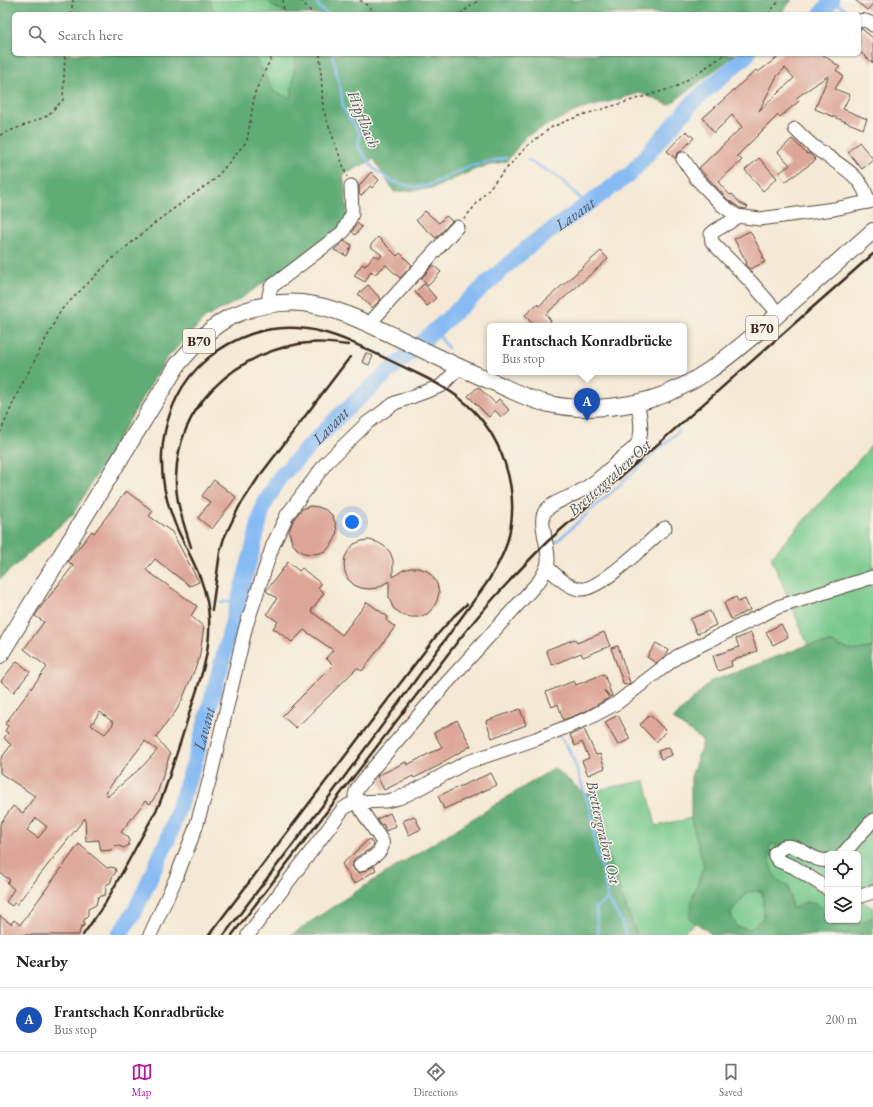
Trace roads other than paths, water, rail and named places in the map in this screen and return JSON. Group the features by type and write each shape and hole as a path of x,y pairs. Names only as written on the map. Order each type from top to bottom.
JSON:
{"main road":[{"name":"B70","path":"0,655 178,364 202,338 228,318 269,304 301,303 322,306 369,324 460,368 520,394 548,404 567,407 618,406 668,393 688,384 708,372 734,352 873,231"}],"street":[{"path":"861,20 873,24"},
{"path":"683,159 696,178 722,205 737,216 760,218 834,209 871,201 861,182 841,165 813,146 795,129"},
{"path":"269,304 269,295 272,287 343,232 352,214 350,186"},
{"path":"737,216 733,221 715,230 711,234 712,242 751,282 778,313"},
{"path":"369,324 457,227"},
{"path":"150,935 176,878 196,827 210,778 246,626 273,545 287,515 326,463 367,423 395,403 441,386 460,368"},
{"path":"360,864 381,851 383,846 382,841 356,802 355,795 357,789 439,692 540,580 547,567 548,552 542,520 544,514 552,505 585,489 605,474 637,444 640,433 638,402"},
{"path":"547,567 573,588 585,589 595,586 606,579 665,528"},
{"path":"248,935 343,810 349,805 356,802 386,801 399,798 465,763 536,739 589,718 617,704 678,656 778,607 873,577"},
{"path":"846,851 873,820"},
{"path":"825,861 791,846 783,847 775,853 775,856 779,861 794,867 825,887"},
{"path":"861,896 873,892"}],"waterway":[{"name":"Hipflbach","path":"316,0 320,8 325,12"},
{"path":"832,0 848,11"},
{"name":"Lavant","path":"823,12 832,0"},
{"name":"Hipflbach","path":"332,56 341,90 343,108 360,134 358,146 373,168 391,181 414,187 427,186 470,166 506,158"},
{"name":"Lavant","path":"119,935 135,911 168,839 196,757 263,507 280,477 339,416 529,246 630,174 694,101 746,56"},
{"name":"Hipflbach","path":"528,160 560,178 587,205"},
{"name":"Brettergraben Ost","path":"435,330 448,348"},
{"name":"Brettergraben Ost","path":"556,542 679,431"},
{"path":"221,603 239,599"},
{"name":"Brettergraben Ost","path":"559,735 570,751 590,808 595,846 603,873 608,899 622,923 625,935"},
{"path":"598,935 596,908 608,899"}],"railway":[{"path":"232,935 458,641 512,578 547,542 873,254"},
{"path":"83,935 106,902 158,807 207,654 209,618 204,588 176,525 164,489 162,452 164,434 169,415 177,397 190,376 208,358 228,344 251,334 270,329 305,329 322,332 354,343 424,376 450,391 474,411 487,427 505,464 510,485 512,505 511,526 504,551 486,584 342,780 224,935"},
{"path":"191,547 178,504 176,477 179,451 187,428 198,407 213,388 231,373 252,360 275,350 299,344 312,343 348,345"},
{"path":"212,610 220,552 224,538 239,507 258,478 350,357"},
{"path":"209,935 437,635 467,604"}],"place":[{"name":"Frantschach Konradbrücke","path":"587,421"}]}
